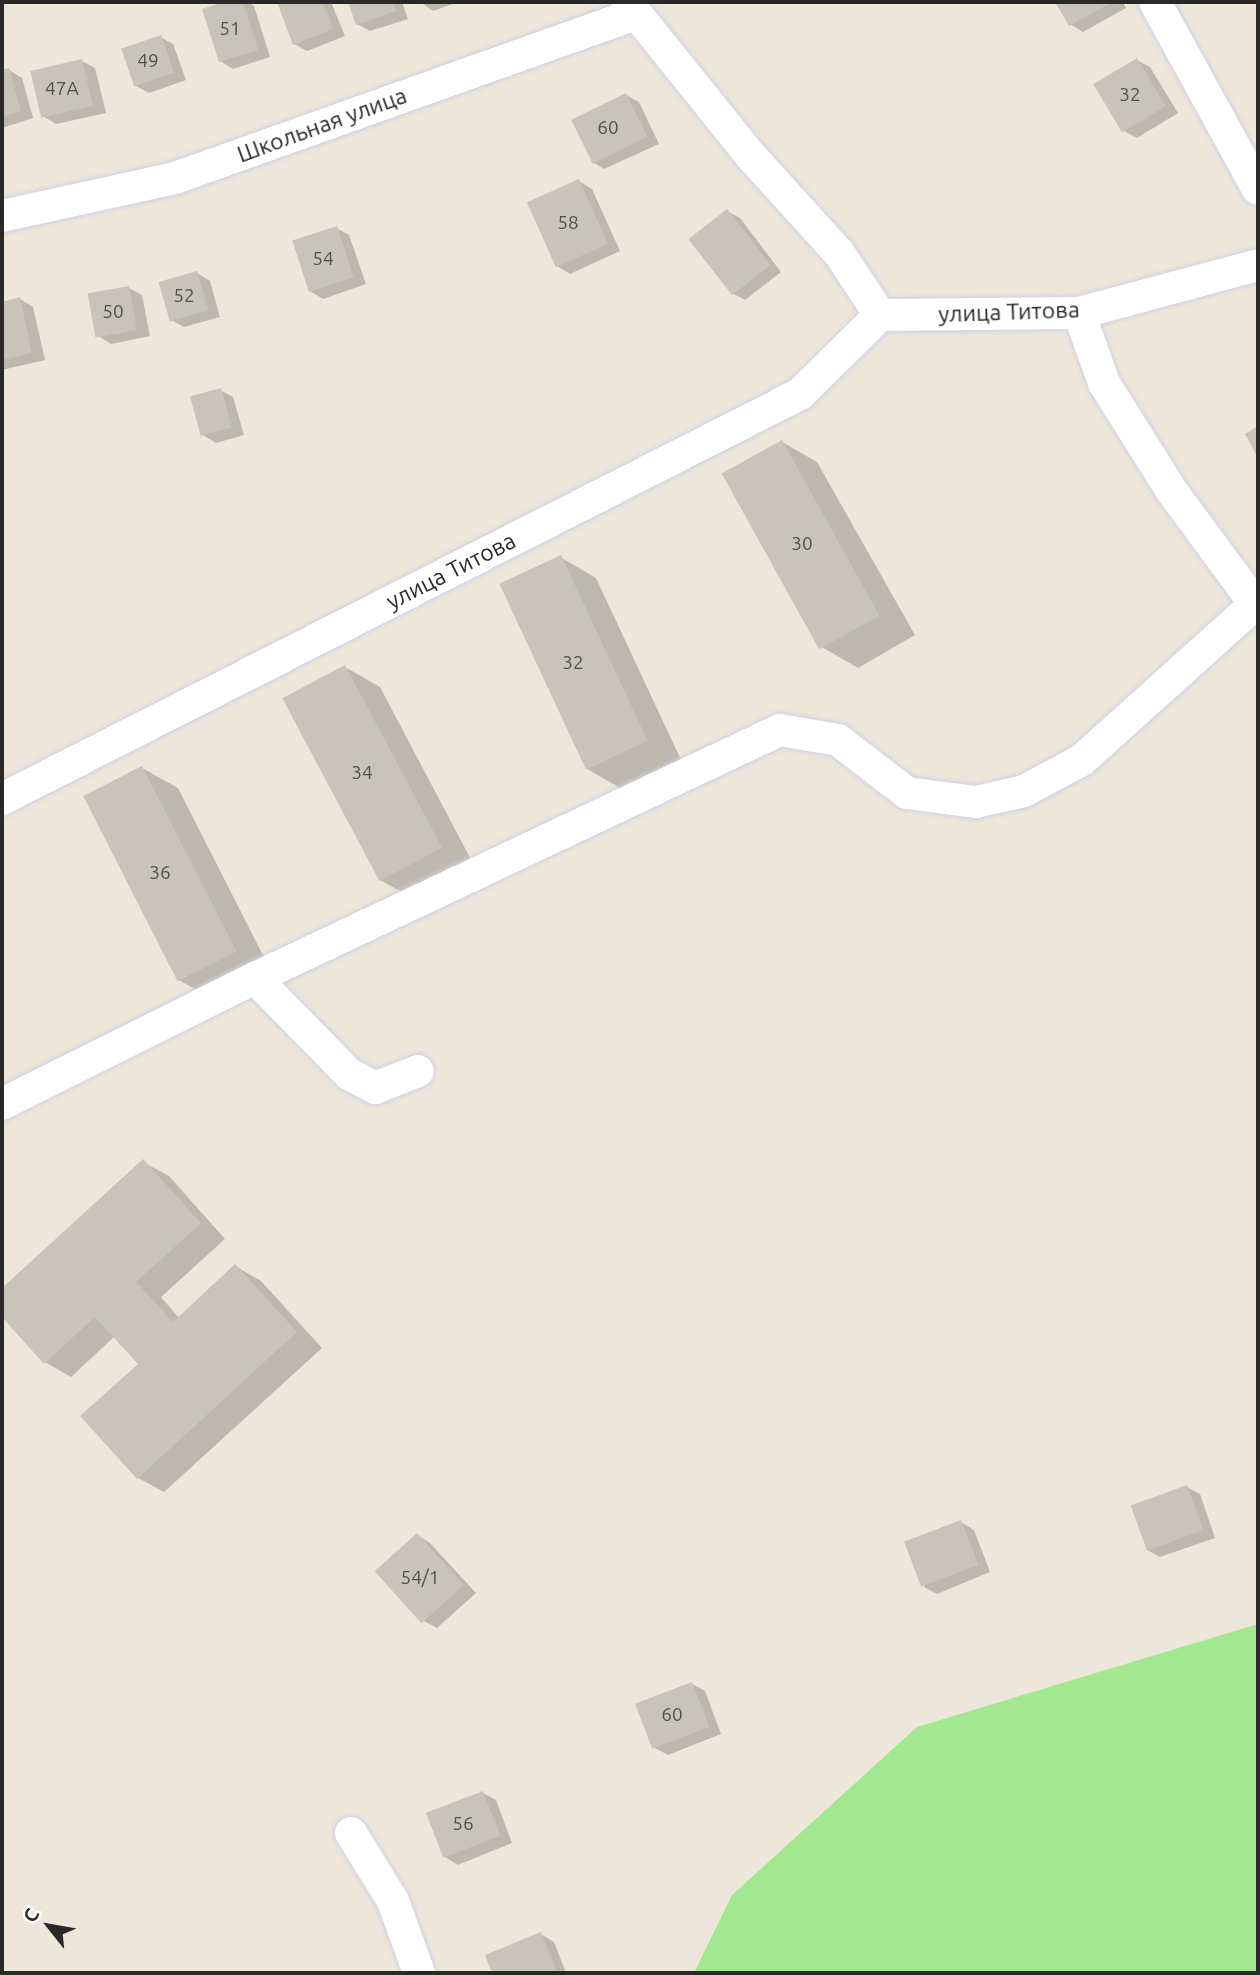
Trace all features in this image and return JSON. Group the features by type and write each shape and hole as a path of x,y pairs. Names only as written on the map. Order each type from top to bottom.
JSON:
{"street":[{"path":"1155,2 1258,189"},
{"path":"632,8 750,155 839,253 880,315"},
{"name":"Школьная улица","path":"2,216 175,178 632,8"},
{"name":"улица Титова","path":"2,799 800,394 880,315 1079,313 1258,265"},
{"path":"2,1104 256,978 780,730 838,740 907,793 976,803 1024,791 1082,760 1257,606 1171,490 1104,383 1079,313"},
{"path":"256,978 349,1074 375,1088 418,1071"},
{"path":"351,1833 393,1900 419,1973"}],"green space":[{"path":"1258,1624 1258,1973 694,1973 732,1895 917,1727"}],"building":[{"path":"224,2 243,2 258,50 219,62 202,9"},
{"path":"277,2 322,2 333,29 293,45"},
{"path":"348,2 393,2 396,11 356,25"},
{"path":"1055,2 1112,2 1069,26"},
{"path":"161,35 174,73 134,86 121,49"},
{"path":"1137,58 1166,106 1122,132 1093,84"},
{"path":"82,59 93,106 41,118 30,71"},
{"path":"9,68 21,111 2,117 2,70"},
{"path":"626,93 647,137 593,164 571,120"},
{"path":"579,179 608,244 556,267 527,202"},
{"path":"727,209 771,265 732,295 688,239"},
{"path":"337,226 354,277 309,292 292,241"},
{"path":"197,271 208,310 170,321 159,282"},
{"path":"129,286 137,330 95,338 88,293"},
{"path":"20,297 32,353 2,360 2,302"},
{"path":"221,388 232,428 201,436 190,396"},
{"path":"1258,426 1258,458 1245,434"},
{"path":"782,440 879,616 819,649 722,473"},
{"path":"561,555 648,741 586,770 499,584"},
{"path":"345,665 442,848 379,881 282,698"},
{"path":"142,766 236,951 178,981 83,796"},
{"path":"143,1159 201,1223 136,1282 173,1322 235,1264 297,1332 137,1479 80,1416 138,1364 95,1317 44,1364 2,1317 2,1288"},
{"path":"1187,1485 1203,1530 1147,1551 1131,1506"},
{"path":"961,1520 978,1565 921,1587 904,1542"},
{"path":"417,1533 464,1585 421,1623 375,1571"},
{"path":"692,1682 709,1727 652,1749 635,1704"},
{"path":"483,1791 500,1836 443,1858 426,1813"},
{"path":"541,1932 557,1973 492,1973 485,1955"}]}
